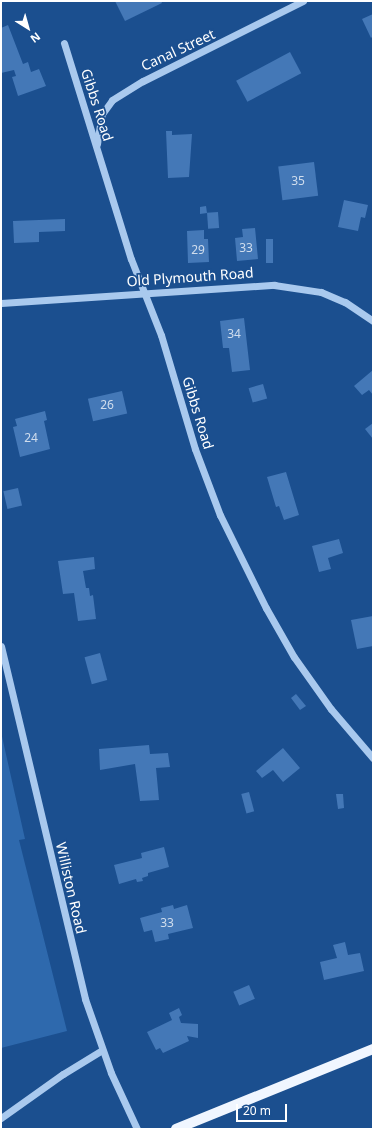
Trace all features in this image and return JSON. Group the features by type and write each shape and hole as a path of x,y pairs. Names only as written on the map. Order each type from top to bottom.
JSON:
{"main road":[{"path":"176,1129 373,1049"}],"street":[{"name":"Canal Street","path":"97,148 102,114 112,100 143,81 303,1"},
{"name":"Gibbs Road","path":"64,43 131,259 162,335 195,449 234,545 294,657 331,709 373,758"},
{"name":"Old Plymouth Road","path":"1,303 146,294 248,285 298,287 321,292 345,302 373,322"},
{"name":"Williston Road","path":"1,646 77,970 102,1050 137,1129"},
{"path":"1,1118 63,1074 102,1050"}],"shaded area":[{"path":"1,732 25,839 19,840 67,1031 1,1048"}],"building":[{"path":"115,1 161,1 162,3 125,21"},
{"path":"373,14 373,36 371,38 362,19"},
{"path":"8,25 23,64 28,62 31,72 39,69 46,86 18,96 12,77 16,76 14,70 1,73 1,28"},
{"path":"290,52 301,73 247,102 236,81"},
{"path":"166,131 172,131 172,135 192,134 189,177 168,178"},
{"path":"314,162 318,196 282,200 278,166"},
{"path":"344,200 368,205 365,218 361,217 358,231 338,227"},
{"path":"206,206 207,213 200,214 200,207"},
{"path":"218,212 219,228 208,229 207,213"},
{"path":"65,219 65,231 39,232 39,242 14,243 13,221"},
{"path":"255,228 258,259 237,261 235,238 243,237 242,229"},
{"path":"204,230 204,239 208,239 209,262 188,263 187,231"},
{"path":"266,239 273,239 273,263 266,263"},
{"path":"244,318 250,370 232,372 229,348 223,348 220,321"},
{"path":"373,370 373,395 369,390 362,395 354,386"},
{"path":"263,384 267,398 253,403 249,388"},
{"path":"122,391 127,413 93,421 88,399"},
{"path":"45,411 47,420 44,421 50,449 20,457 13,427 17,426 15,419"},
{"path":"373,423 373,439 365,429"},
{"path":"286,472 299,515 284,520 279,506 276,507 267,477"},
{"path":"18,488 22,506 7,509 3,491"},
{"path":"339,539 343,553 328,558 331,569 319,572 312,546"},
{"path":"94,557 95,569 83,571 86,588 89,588 90,596 93,595 96,619 78,621 74,593 63,594 58,561"},
{"path":"373,616 373,646 357,649 351,620"},
{"path":"100,653 107,680 92,684 85,657"},
{"path":"296,694 306,706 300,710 291,698"},
{"path":"149,745 150,754 168,753 170,767 156,768 159,800 140,801 135,764 100,770 99,749"},
{"path":"283,748 300,768 283,782 273,770 262,778 256,771"},
{"path":"249,792 254,811 246,813 241,794"},
{"path":"336,794 343,794 344,808 338,809"},
{"path":"164,847 169,867 148,873 148,876 142,878 143,881 137,882 136,879 119,884 114,865 142,858 141,853"},
{"path":"173,905 174,909 187,905 193,928 168,934 169,939 155,942 152,930 144,932 140,918 162,912 161,908"},
{"path":"345,942 348,955 360,953 364,971 324,980 320,962 337,958 333,945"},
{"path":"249,985 255,999 239,1005 233,992"},
{"path":"179,1008 182,1015 179,1017 181,1023 198,1024 198,1038 187,1036 189,1041 163,1053 160,1048 156,1050 147,1032 172,1020 169,1013"}]}
